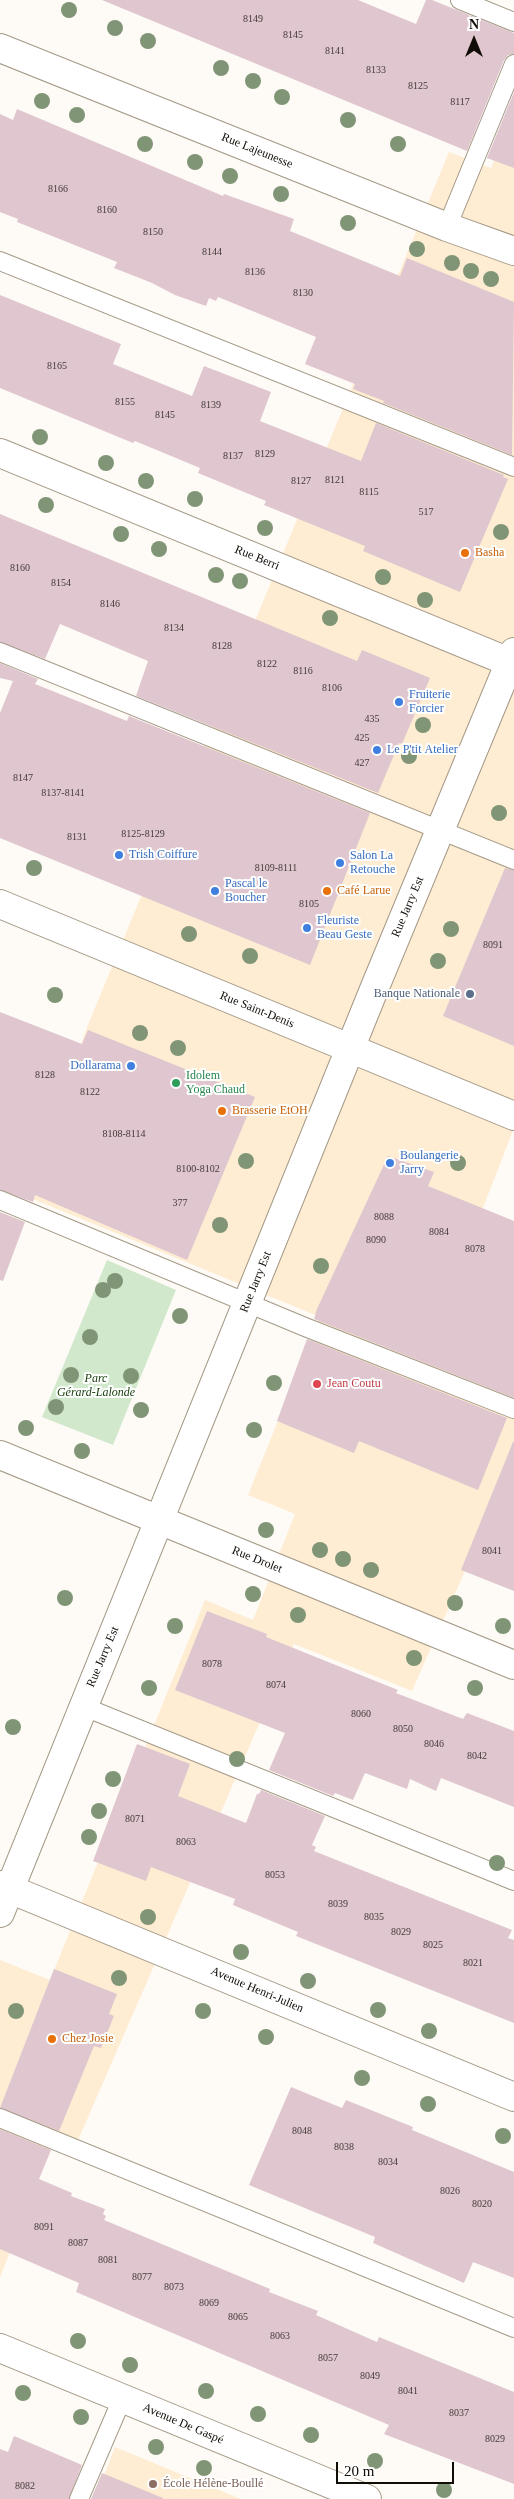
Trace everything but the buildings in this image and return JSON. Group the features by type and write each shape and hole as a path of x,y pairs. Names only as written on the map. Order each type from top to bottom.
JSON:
{"main road":[{"name":"Rue Lajeunesse","path":"0,48 514,252"},
{"name":"Rue Berri","path":"0,453 513,659"},
{"name":"Rue Jarry Est","path":"3,1895 248,1303 350,1048 513,659"},
{"name":"Rue Saint-Denis","path":"0,904 514,1116"},
{"name":"Rue Drolet","path":"0,1455 514,1665"},
{"name":"Avenue Henri-Julien","path":"3,1895 514,2097"},
{"name":"Avenue De Gaspé","path":"0,2348 367,2499"}],"lane":[{"path":"460,0 514,22"},
{"path":"447,227 514,64"},
{"path":"0,261 514,467"},
{"path":"0,652 514,860"},
{"path":"0,1200 248,1303 514,1409"},
{"path":"82,1706 514,1881"},
{"path":"0,2118 514,2328"},
{"path":"79,2499 122,2399"}],"shaded area":[{"path":"514,113 514,1128 429,1347 514,1380 514,1460 412,1691 294,1644 72,2154 52,2146 0,2277 0,1960 50,1980 205,1600 253,1620 295,1514 248,1495 320,1317 28,1197 87,1027 449,152 491,168"},
{"name":"École Hélène-Boullé","path":"115,2447 241,2499 95,2499"}],"green space":[{"name":"Parc Gérard-Lalonde","path":"107,1260 176,1290 113,1445 42,1417"}],"place":[{"name":"Basha","path":"465,553"},
{"name":"Fruiterie Forcier","path":"399,702"},
{"name":"Le P'tit Atelier","path":"377,750"},
{"name":"Trish Coiffure","path":"119,855"},
{"name":"Salon La Retouche","path":"340,863"},
{"name":"Pascal le Boucher","path":"215,891"},
{"name":"Café Larue","path":"327,891"},
{"name":"Fleuriste Beau Geste","path":"307,928"},
{"name":"Banque Nationale","path":"470,994"},
{"name":"Dollarama","path":"131,1066"},
{"name":"Idolem Yoga Chaud","path":"176,1083"},
{"name":"Brasserie EtOH","path":"222,1111"},
{"name":"Boulangerie Jarry","path":"390,1163"},
{"name":"Jean Coutu","path":"317,1384"},
{"name":"Chez Josie","path":"52,2039"},
{"name":"École Hélène-Boullé","path":"153,2484"}]}
